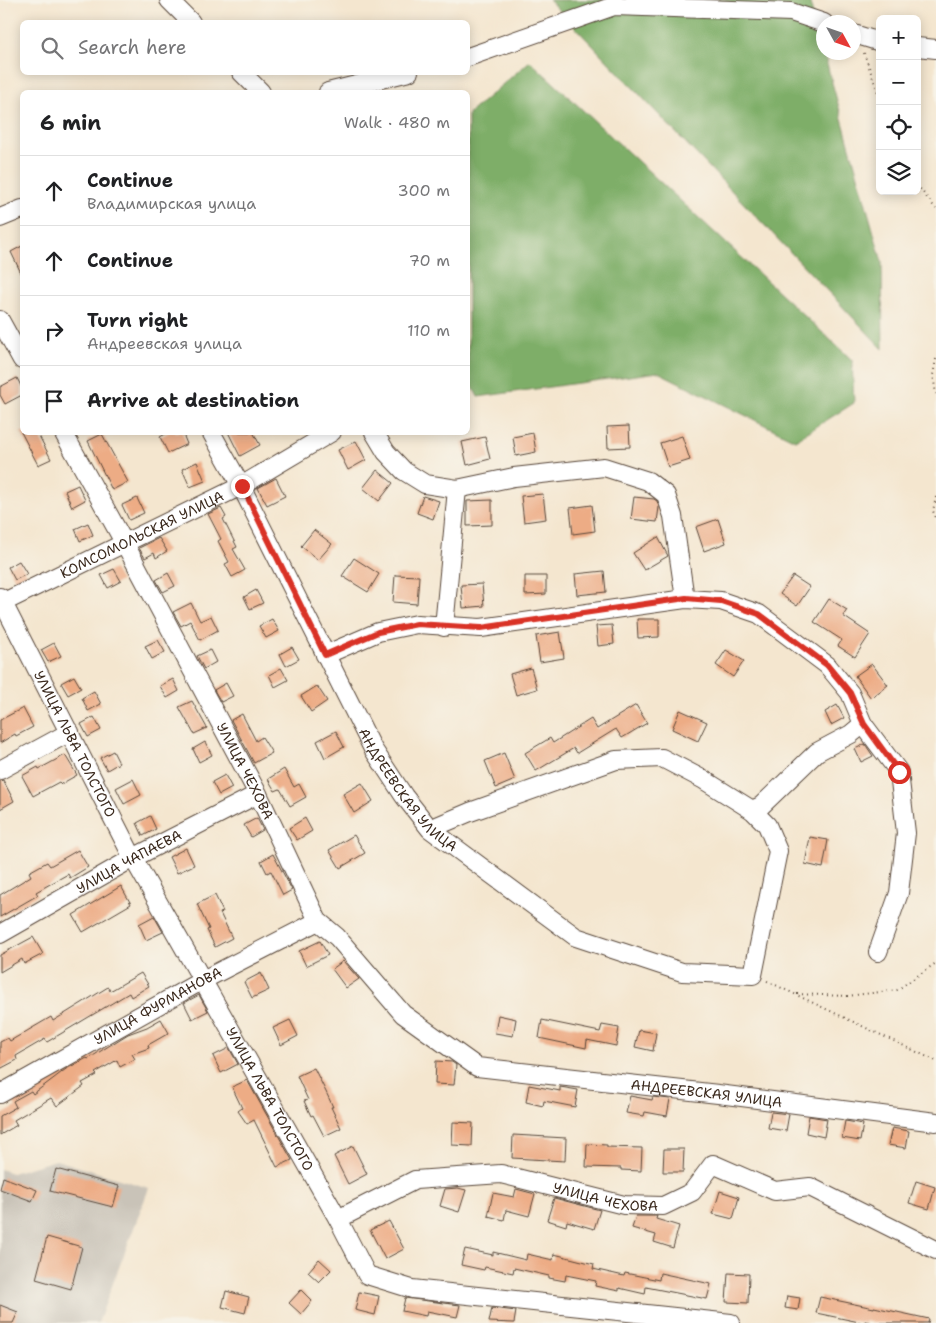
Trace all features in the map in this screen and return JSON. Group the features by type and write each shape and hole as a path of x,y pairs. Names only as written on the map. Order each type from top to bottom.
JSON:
{"street":[{"path":"169,0 189,20"},
{"path":"470,56 614,6 791,12 816,20"},
{"path":"861,36 876,41"},
{"path":"921,48 936,50"},
{"path":"244,75 259,90"},
{"path":"336,90 397,75"},
{"path":"0,218 20,210"},
{"path":"0,320 20,356"},
{"name":"УЛИЦА ЧЕХОВА","path":"65,435 258,794 318,920 336,937 402,1014 477,1067"},
{"name":"АНДРЕЕВСКАЯ УЛИЦА","path":"213,435 242,486 373,750 404,796 430,829 576,937 682,972 753,975"},
{"name":"КОМСОМОЛЬСКАЯ УЛИЦА","path":"1,601 125,544 242,486 327,435"},
{"path":"376,435 386,452 404,471 425,484 457,490 514,477 604,467 648,481 666,495 671,509 686,598"},
{"path":"444,627 457,490"},
{"path":"325,655 378,632 417,624 481,628 686,598 721,601 759,614 827,665 850,693 864,724 899,772 906,833 899,893 878,952"},
{"name":"УЛИЦА ЛЬВА ТОЛСТОГО","path":"1,601 70,732 133,858 338,1219 367,1275 412,1289 731,1323"},
{"path":"752,810 761,806 817,752 851,734 864,724"},
{"path":"0,770 70,732"},
{"path":"430,829 470,812 616,760 662,758 704,780 752,810 767,825 778,851 753,975"},
{"name":"УЛИЦА ЧАПАЕВА","path":"0,934 133,858 258,794"},
{"name":"УЛИЦА ФУРМАНОВА","path":"0,1094 203,980 318,920"},
{"name":"АНДРЕЕВСКАЯ УЛИЦА","path":"477,1067 718,1094 936,1122"},
{"name":"УЛИЦА ЧЕХОВА","path":"338,1219 415,1180 501,1174 624,1205 663,1206 692,1192 713,1164 774,1191 810,1187 936,1250"}],"path":[{"path":"861,49 876,88"},
{"path":"921,190 936,209"},
{"path":"936,359 933,375 936,394"},
{"path":"936,497 934,512 936,518"},
{"path":"795,994 847,996 897,990 936,963"},
{"path":"753,975 936,1061"}],"shaded area":[{"path":"56,1160 149,1188 98,1323 0,1323 0,1169 12,1173"}],"green space":[{"path":"549,0 809,0 816,25 816,60 826,60 882,262 883,349"},
{"path":"530,61 852,360 854,403 795,440 658,372 478,397 470,382 470,112"}],"building":[{"path":"20,247 20,271 11,252"},
{"path":"17,378 20,384 20,396 5,404 0,395 0,387"},
{"path":"629,426 630,447 608,448 607,427"},
{"path":"533,433 536,452 516,456 513,437"},
{"path":"23,435 39,435 51,459 38,465"},
{"path":"103,435 128,482 112,490 88,441"},
{"path":"164,435 183,435 187,444 168,453 160,437"},
{"path":"230,435 255,435 260,445 240,456"},
{"path":"682,436 690,460 668,467 660,443"},
{"path":"485,437 490,459 467,465 462,442"},
{"path":"356,441 366,460 348,470 338,450"},
{"path":"197,462 205,481 190,487 182,469"},
{"path":"377,470 393,483 379,501 363,488"},
{"path":"276,478 285,496 267,505 258,488"},
{"path":"78,485 85,500 72,507 65,491"},
{"path":"543,494 546,519 524,522 521,496"},
{"path":"423,496 439,501 433,519 417,513"},
{"path":"634,497 657,501 659,507 657,522 631,519"},
{"path":"137,498 144,513 129,520 122,505"},
{"path":"492,500 492,525 467,526 467,501"},
{"path":"592,505 595,531 573,534 570,508"},
{"path":"221,508 226,517 223,519 237,547 233,549 245,570 232,577 225,564 229,562 218,541 221,539 208,514"},
{"path":"718,519 726,543 704,551 696,527"},
{"path":"88,523 93,535 80,541 75,529"},
{"path":"314,530 332,544 318,560 301,546"},
{"path":"658,537 668,556 644,570 633,553"},
{"path":"159,538 167,551 156,558 154,553 145,558 139,548"},
{"path":"354,558 379,574 368,592 342,576"},
{"path":"19,561 27,574 15,580 8,567"},
{"path":"114,569 121,581 108,588 101,575"},
{"path":"604,571 606,592 577,595 575,574"},
{"path":"168,573 175,586 163,592 156,580"},
{"path":"395,575 419,576 417,604 393,602"},
{"path":"525,576 546,576 546,594 525,595"},
{"path":"793,576 810,587 797,606 780,594"},
{"path":"482,584 484,606 463,608 461,585"},
{"path":"256,590 263,603 250,609 244,597"},
{"path":"829,599 847,610 843,616 870,634 855,657 838,646 842,640 814,622"},
{"path":"191,603 200,621 211,616 218,630 200,640 190,621 181,626 173,612"},
{"path":"272,619 279,631 266,638 259,626"},
{"path":"637,619 659,619 659,637 638,638"},
{"path":"612,625 614,644 598,646 596,626"},
{"path":"560,632 564,658 540,662 536,636"},
{"path":"158,640 165,652 152,659 145,646"},
{"path":"54,643 61,656 48,662 41,650"},
{"path":"292,647 299,659 286,666 280,654"},
{"path":"210,650 216,662 204,669 197,656"},
{"path":"726,650 744,661 733,677 716,665"},
{"path":"872,664 888,685 871,698 855,676"},
{"path":"281,668 288,680 275,687 269,675"},
{"path":"531,668 537,689 516,695 510,674"},
{"path":"74,676 81,688 68,695 61,683"},
{"path":"173,679 179,691 167,698 160,686"},
{"path":"226,683 233,696 221,702 214,690"},
{"path":"317,686 327,701 311,712 301,696"},
{"path":"94,691 101,704 88,711 82,698"},
{"path":"192,701 207,728 194,734 179,707"},
{"path":"636,705 647,723 622,738 616,729 577,753 574,748 536,771 525,753 550,738 553,743 591,719 597,729"},
{"path":"837,705 844,718 831,725 825,712"},
{"path":"23,708 33,727 16,736 15,734 0,743 0,720"},
{"path":"680,710 707,722 698,741 672,729"},
{"path":"242,714 256,741 262,737 272,753 254,763 231,720"},
{"path":"94,717 101,730 88,737 81,724"},
{"path":"336,731 344,747 325,758 317,741"},
{"path":"205,742 212,755 199,762 193,749"},
{"path":"865,744 873,756 861,762 855,749"},
{"path":"113,751 119,763 107,770 100,758"},
{"path":"504,753 515,780 496,788 485,761"},
{"path":"65,755 77,775 33,796 22,776"},
{"path":"284,769 294,787 299,784 306,797 290,806 280,789 275,791 268,779"},
{"path":"225,775 232,788 219,795 212,782"},
{"path":"133,779 141,795 124,804 116,788"},
{"path":"3,780 14,801 0,809 0,781"},
{"path":"362,783 373,801 354,813 343,794"},
{"path":"150,816 156,829 143,836 137,823"},
{"path":"257,818 263,830 251,837 244,825"},
{"path":"305,818 312,831 297,840 289,828"},
{"path":"354,835 365,853 340,868 329,850"},
{"path":"810,837 828,840 823,868 805,864"},
{"path":"186,848 194,865 177,873 169,857"},
{"path":"78,850 88,867 70,878 68,874 36,892 38,895 0,917 0,895 31,876 29,872 47,862 50,866"},
{"path":"273,854 292,890 283,895 271,871 267,873 261,861"},
{"path":"121,886 131,904 83,932 73,915"},
{"path":"215,895 223,912 220,913 232,938 215,947 197,904"},
{"path":"154,916 163,932 146,940 139,924"},
{"path":"33,937 43,954 24,964 22,959 0,972 0,955"},
{"path":"320,941 328,955 306,966 299,951"},
{"path":"343,961 359,979 346,988 332,969"},
{"path":"141,973 149,986 131,997 129,993 47,1042 45,1039 16,1056 17,1060 0,1069 0,1042 8,1038 10,1041 51,1017 53,1021 108,987 110,991"},
{"path":"261,973 269,990 252,998 244,982"},
{"path":"199,995 208,1011 192,1019 184,1003"},
{"path":"498,1015 516,1019 513,1036 495,1033"},
{"path":"161,1019 169,1033 148,1045 149,1048 132,1054 135,1059 120,1067 117,1060 95,1073 97,1075 82,1083 84,1086 57,1106 51,1098 14,1120 17,1125 0,1135 0,1116 16,1107 13,1101 31,1091 33,1094 66,1069 88,1059 128,1034"},
{"path":"290,1020 298,1036 281,1045 273,1028"},
{"path":"542,1020 600,1032 602,1025 619,1028 616,1046 587,1040 586,1048 539,1038"},
{"path":"639,1030 656,1033 653,1051 635,1047"},
{"path":"229,1048 238,1064 221,1073 213,1056"},
{"path":"436,1061 452,1062 456,1065 454,1085 435,1084"},
{"path":"314,1068 341,1128 324,1136 304,1101 308,1100 297,1076"},
{"path":"247,1080 292,1160 277,1167 254,1120 247,1124 238,1111 242,1108 232,1087"},
{"path":"529,1085 560,1091 560,1087 578,1090 575,1107 544,1101 543,1106 526,1102"},
{"path":"630,1096 652,1100 653,1097 670,1099 667,1116 645,1112 644,1116 626,1113"},
{"path":"771,1112 789,1114 786,1131 768,1128"},
{"path":"809,1116 827,1119 824,1137 806,1133"},
{"path":"845,1121 863,1124 860,1141 842,1138"},
{"path":"453,1122 473,1123 472,1146 452,1145"},
{"path":"892,1128 909,1131 906,1148 888,1145"},
{"path":"513,1135 566,1138 565,1161 512,1158"},
{"path":"587,1144 607,1145 607,1147 642,1148 641,1171 621,1170 621,1168 586,1167"},
{"path":"353,1146 367,1174 348,1184 334,1156"},
{"path":"664,1149 684,1149 683,1172 663,1172"},
{"path":"56,1169 119,1186 113,1207 50,1191"},
{"path":"3,1177 37,1190 32,1201 0,1189"},
{"path":"916,1181 935,1187 929,1209 909,1203"},
{"path":"458,1188 466,1190 459,1212 440,1206 445,1189"},
{"path":"516,1189 535,1194 529,1216 506,1210 504,1220 488,1216 493,1193 514,1197"},
{"path":"720,1191 739,1197 733,1219 713,1214"},
{"path":"554,1198 600,1210 594,1229 567,1221 566,1226 547,1220"},
{"path":"636,1216 657,1216 656,1219 679,1226 673,1248 654,1242 656,1235 632,1228"},
{"path":"389,1221 404,1249 385,1259 370,1230"},
{"path":"47,1237 82,1247 71,1289 36,1279"},
{"path":"465,1249 493,1255 493,1252 526,1260 527,1254 553,1260 554,1254 594,1264 593,1269 624,1276 625,1273 659,1280 660,1273 711,1284 707,1299 646,1287 645,1294 619,1288 619,1291 595,1286 596,1281 566,1275 565,1281 514,1268 513,1273 485,1267 484,1270 461,1265"},
{"path":"319,1259 331,1270 319,1282 308,1272"},
{"path":"728,1273 749,1274 748,1303 726,1302"},
{"path":"301,1290 312,1301 301,1314 289,1303"},
{"path":"226,1291 249,1297 245,1313 222,1307"},
{"path":"359,1292 379,1296 375,1315 355,1310"},
{"path":"787,1296 800,1298 798,1310 785,1308"},
{"path":"820,1297 929,1319 928,1323 873,1323 865,1321 864,1323 816,1313"},
{"path":"405,1298 460,1305 457,1317 427,1311 426,1316 402,1311"},
{"path":"0,1305 18,1312 13,1323 0,1323"},
{"path":"492,1308 516,1311 514,1323 489,1322"}],"route":[{"path":"242,486 325,655 378,632 417,624 481,628 686,598 721,601 759,614 827,665 850,693 864,724 899,772"}]}
